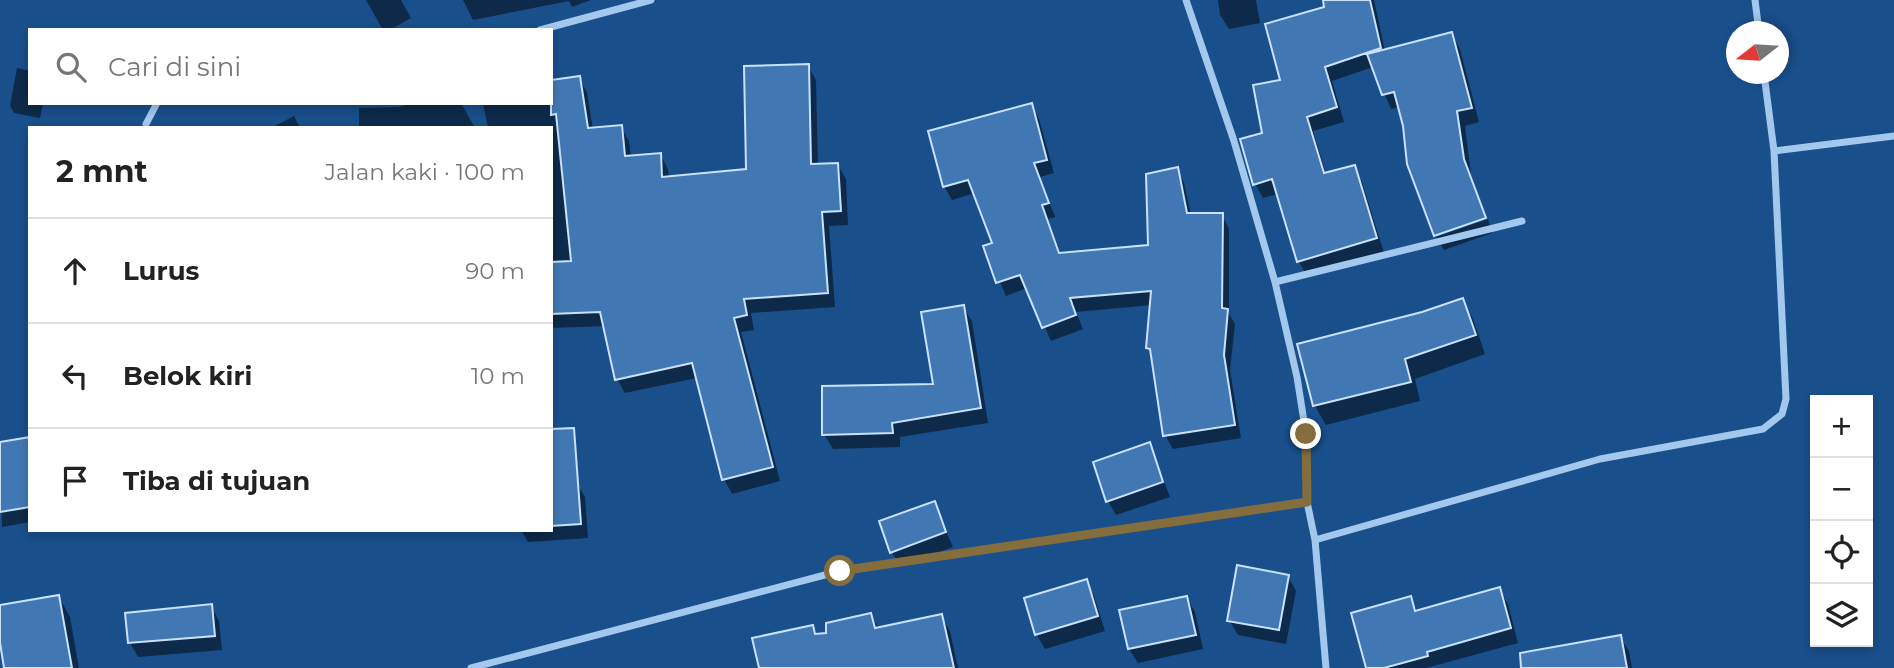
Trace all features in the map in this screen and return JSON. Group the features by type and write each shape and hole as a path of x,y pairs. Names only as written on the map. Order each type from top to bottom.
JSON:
{"street":[{"path":"547,28 651,0"},
{"path":"1186,0 1234,141 1275,282 1306,434 1307,502 1315,540 1326,668"},
{"path":"1755,0 1758,21"},
{"path":"1315,540 1600,459 1763,429 1782,414 1786,399 1774,151 1765,84"},
{"path":"146,124 156,105"},
{"path":"1774,151 1894,136"},
{"path":"1275,282 1522,221"},
{"path":"471,668 840,571 1307,502"}],"building":[{"path":"1323,0 1370,0 1381,48 1325,67 1337,107 1307,117 1324,173 1355,165 1377,238 1297,262 1272,179 1253,185 1240,139 1262,133 1253,85 1280,80 1265,24 1324,7"},
{"path":"1452,32 1472,108 1457,111 1464,159 1486,218 1434,236 1407,164 1403,126 1394,92 1382,95 1367,54"},
{"path":"809,64 811,164 838,163 841,211 822,212 828,293 744,299 747,315 734,318 773,467 722,480 692,363 615,380 600,312 553,314 553,262 571,261 556,114 551,115 551,105 553,80 580,76 588,128 622,125 625,156 661,153 662,177 746,169 744,66"},
{"path":"1032,103 1047,160 1034,163 1049,203 1042,205 1059,253 1148,245 1146,174 1178,167 1187,213 1223,213 1222,308 1228,309 1224,355 1235,425 1163,436 1150,349 1146,348 1151,291 1070,298 1076,315 1042,328 1020,275 996,283 983,246 992,243 968,180 943,187 928,131"},
{"path":"1463,298 1476,335 1405,359 1411,382 1313,406 1297,344 1422,312"},
{"path":"964,305 981,408 892,423 893,433 822,435 822,386 933,384 921,312"},
{"path":"574,428 581,524 553,526 553,429"},
{"path":"28,437 28,507 0,512 0,442"},
{"path":"1150,442 1163,482 1106,502 1093,462"},
{"path":"935,501 946,532 890,553 879,521"},
{"path":"1237,565 1289,575 1279,630 1227,621"},
{"path":"1087,579 1098,616 1035,635 1024,598"},
{"path":"1500,587 1511,628 1427,652 1428,656 1384,668 1366,668 1351,613 1411,596 1415,611"},
{"path":"59,595 72,668 4,668 0,643 0,605"},
{"path":"1187,596 1196,635 1128,649 1119,610"},
{"path":"212,604 215,636 128,643 125,613"},
{"path":"871,613 875,628 942,614 954,668 759,668 752,638 813,625 815,634 826,633 826,623"},
{"path":"1621,635 1627,668 1521,668 1520,653"}],"route":[{"path":"840,571 1307,502 1306,434"}]}
